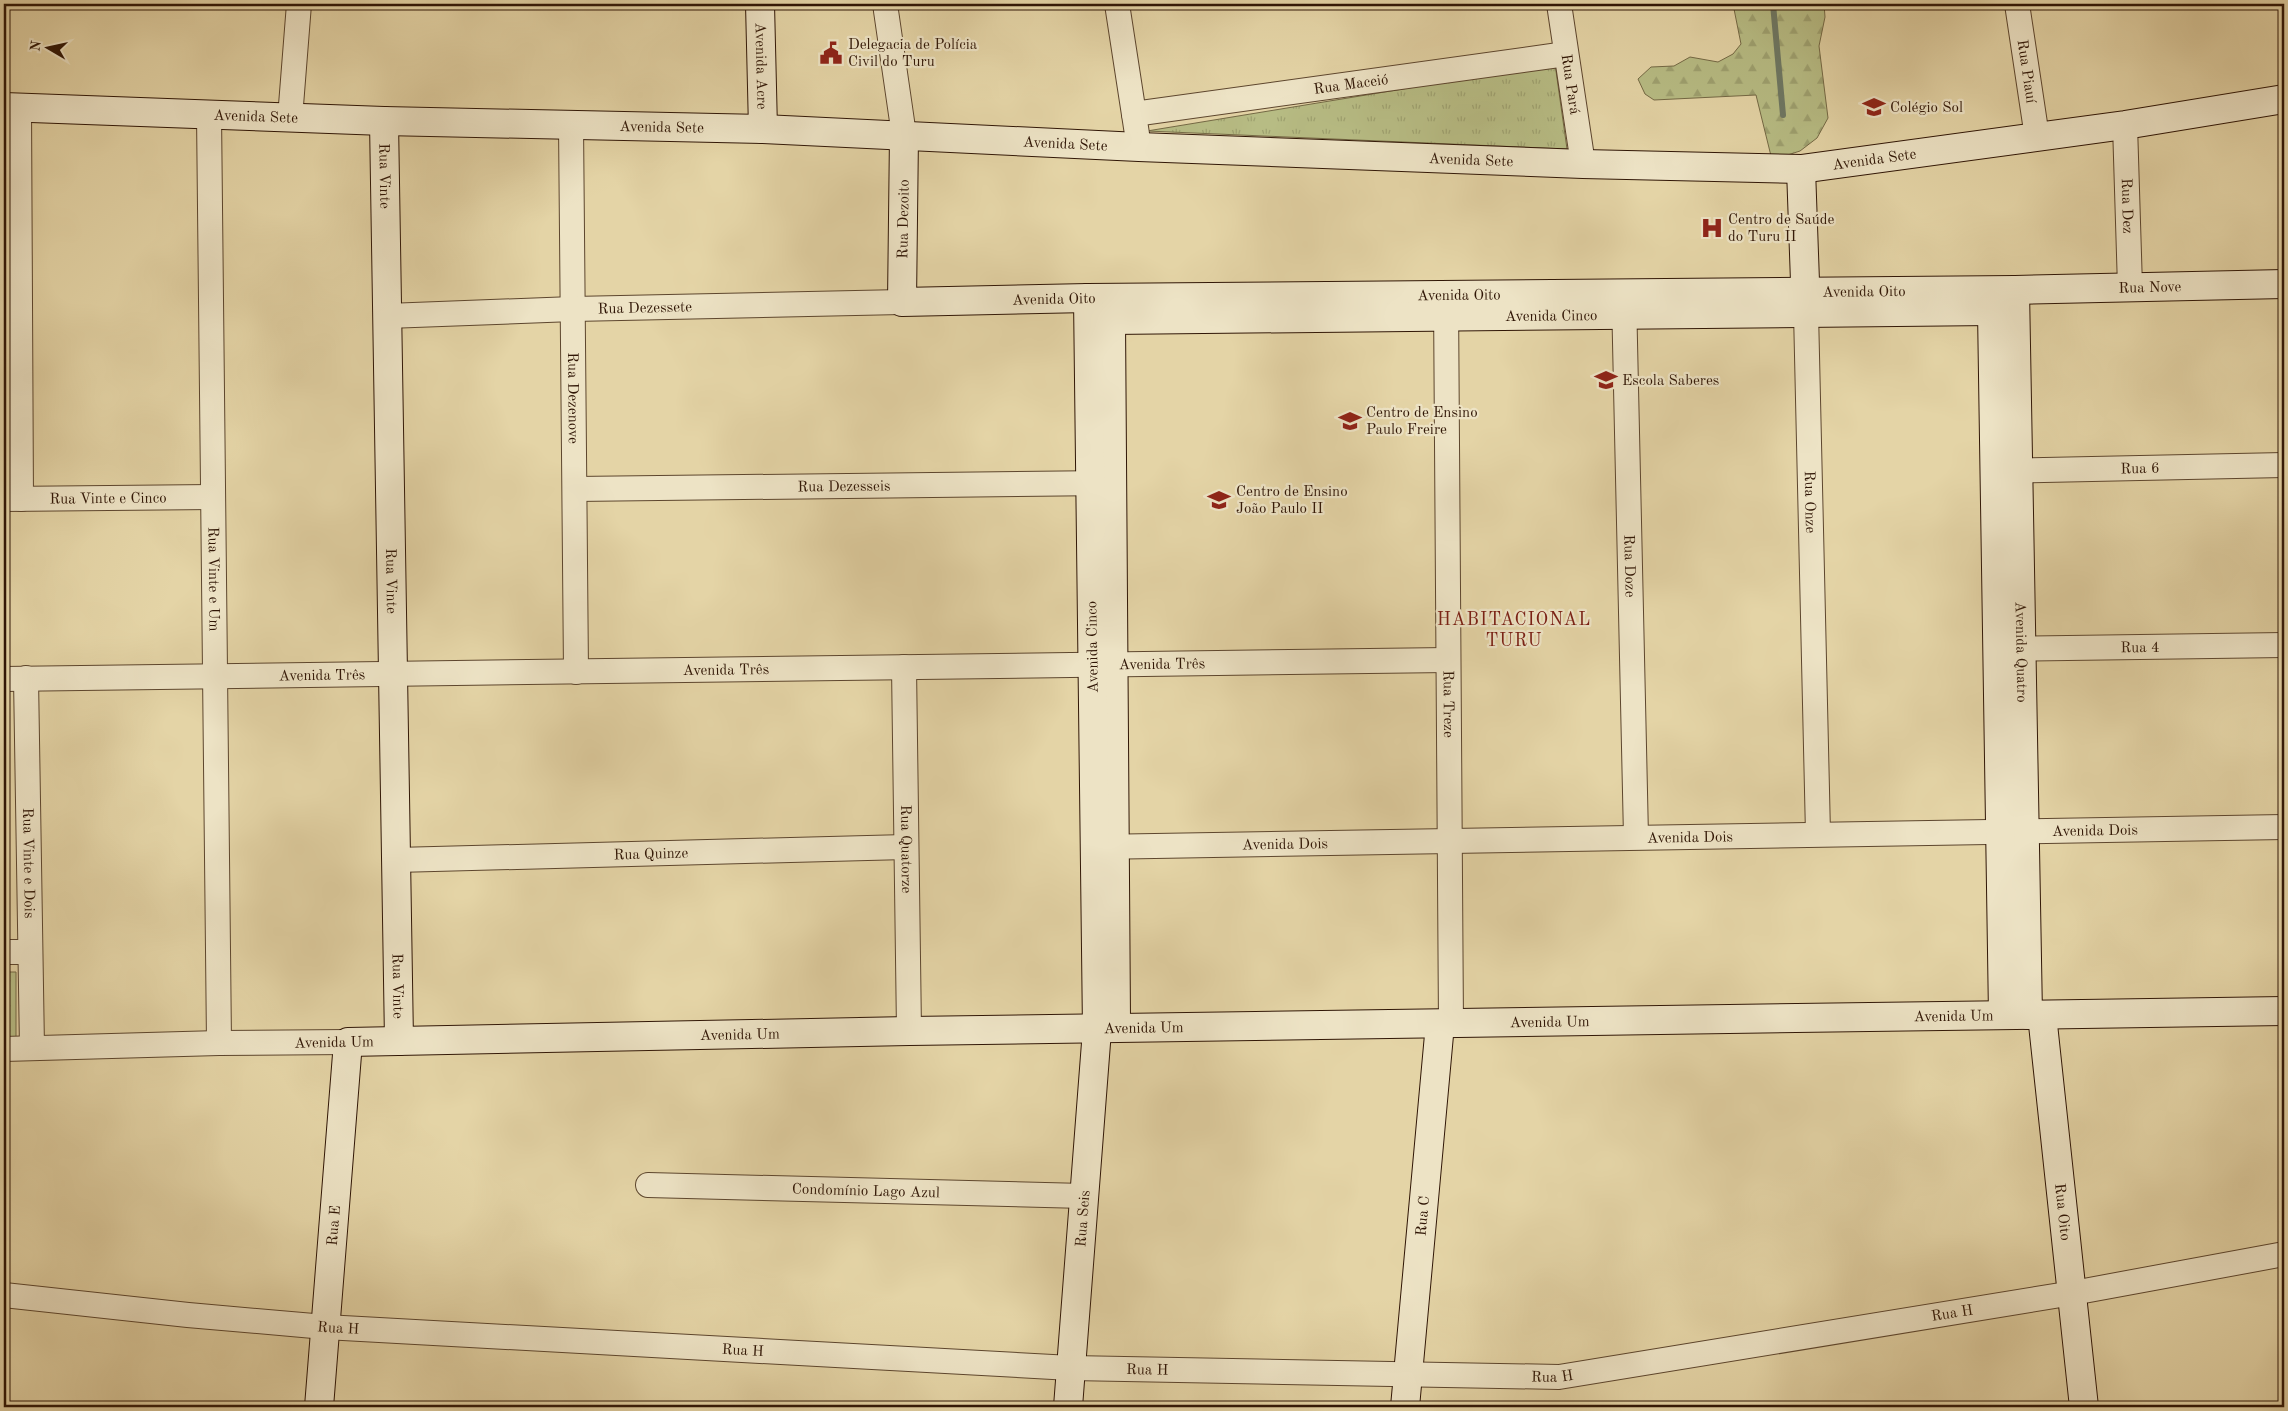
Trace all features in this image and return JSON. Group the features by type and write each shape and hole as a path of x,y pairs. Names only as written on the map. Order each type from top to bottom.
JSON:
{"street":[{"path":"290,118 299,4"},
{"name":"Avenida Acre","path":"760,4 763,129"},
{"path":"886,4 904,135"},
{"path":"1117,4 1139,147"},
{"name":"Rua Pará","path":"1559,4 1583,164"},
{"name":"Rua Piauí","path":"2017,4 2037,138"},
{"name":"Rua Maceió","path":"1134,114 1566,54"},
{"name":"Avenida Sete","path":"11,107 384,121 763,129 1139,147 1583,164 1801,169 2037,138 2284,99"},
{"path":"11,107 13,499"},
{"name":"Rua Vinte e Um","path":"209,114 219,1043"},
{"name":"Avenida Sete","path":"2125,125 2284,117"},
{"name":"Rua Vinte","path":"384,121 399,1041"},
{"name":"Rua Dezenove","path":"571,124 576,672"},
{"name":"Rua Dez","path":"2125,125 2130,288"},
{"name":"Rua Dezoito","path":"902,302 904,135"},
{"name":"Rua Onze","path":"1801,169 1818,834"},
{"name":"Rua Nove","path":"2015,290 2284,284"},
{"path":"1805,302 1992,311 2015,290"},
{"name":"Avenida Oito","path":"902,302 1088,298 1446,306 1805,302 2015,290"},
{"name":"Avenida Quatro","path":"2015,290 2006,470 2012,831 2024,1015"},
{"path":"1088,298 1111,320 1446,306"},
{"name":"Avenida Cinco","path":"1088,298 1101,484 1106,1029"},
{"name":"Rua Dezessete","path":"387,316 573,309 902,302"},
{"name":"Rua Doze","path":"1625,304 1636,837"},
{"name":"Rua Treze","path":"1446,306 1451,840 1446,1024"},
{"name":"Avenida Quatro","path":"1992,311 2006,470"},
{"name":"Avenida Cinco","path":"1101,484 1111,320"},
{"name":"Rua 6","path":"2006,470 2284,465"},
{"name":"Rua Dezesseis","path":"574,489 1101,484"},
{"name":"Rua Vinte e Cinco","path":"13,499 213,497"},
{"name":"Rua 4","path":"2009,649 2284,645"},
{"name":"Avenida Três","path":"15,679 1448,660"},
{"name":"Rua Quatorze","path":"904,667 909,1031"},
{"name":"Rua Vinte e Dois","path":"15,679 30,952 32,1048"},
{"name":"Avenida Dois","path":"1105,846 2284,827"},
{"name":"Rua Quinze","path":"396,860 906,847"},
{"path":"4,952 30,952"},
{"name":"Avenida Um","path":"4,1050 219,1043 909,1031 2284,1012"},
{"name":"Rua Oito","path":"2024,1015 2073,1293 2084,1407"},
{"name":"Rua C","path":"1405,1407 1446,1024"},
{"name":"Rua Seis","path":"1068,1407 1084,1196 1106,1029"},
{"name":"Rua E","path":"318,1407 348,1042"},
{"name":"Condomínio Lago Azul","path":"648,1185 1084,1196"},
{"name":"Rua H","path":"4,1295 188,1315 325,1327 1071,1368 1559,1376 1578,1375 2073,1293 2284,1254"}],"green space":[{"path":"1733,4 1824,4 1825,17 1819,46 1828,118 1817,138 1800,151 1772,160 1756,95 1654,100 1645,94 1638,79 1651,67 1674,66 1690,57 1718,62 1733,54 1741,44"},
{"path":"1555,64 1567,149 1147,131"},
{"path":"4,972 16,972 16,1038 4,1039"}],"waterway":[{"path":"1773,4 1783,115"}],"place":[{"name":"Delegacia de Polícia Civil do Turu","path":"831,53"},
{"name":"Colégio Sol","path":"1874,107"},
{"name":"Centro de Saúde do Turu II","path":"1712,228"},
{"name":"Escola Saberes","path":"1606,380"},
{"name":"Centro de Ensino Paulo Freire","path":"1350,421"},
{"name":"Centro de Ensino João Paulo II","path":"1219,500"}],"district":[{"name":"HABITACIONAL TURU","path":"1514,629"}]}
